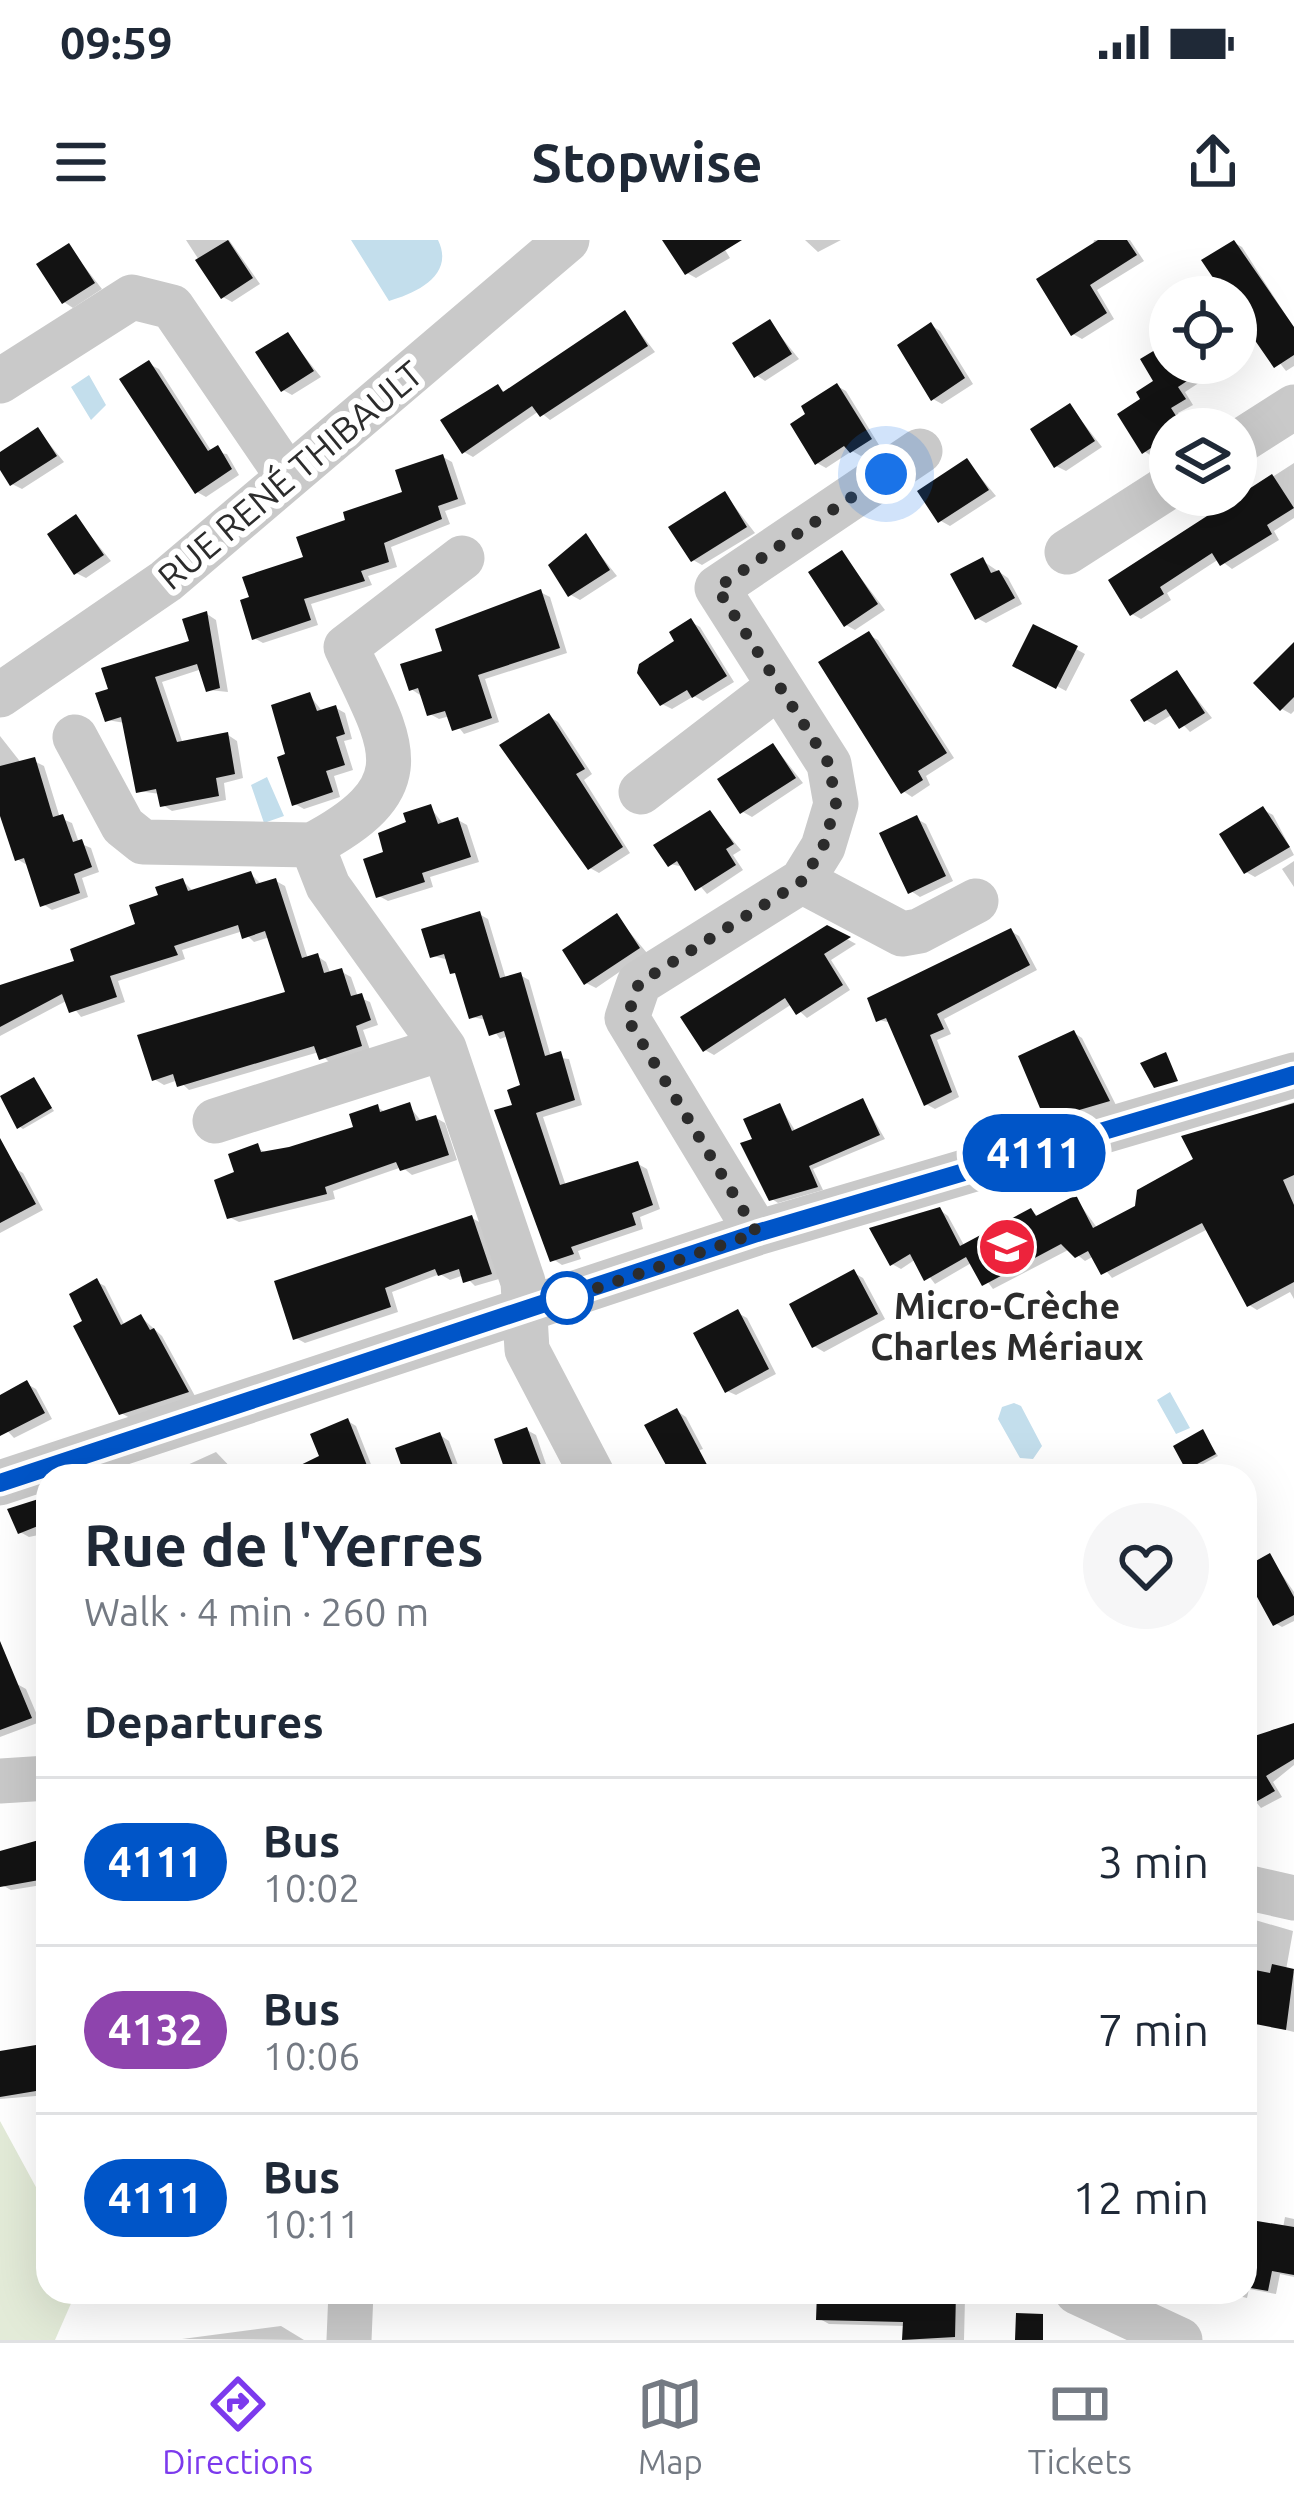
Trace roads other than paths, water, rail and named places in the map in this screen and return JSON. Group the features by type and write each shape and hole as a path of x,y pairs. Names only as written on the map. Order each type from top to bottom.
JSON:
{"street":[{"name":"RUE RENÉ THIBAULT","path":"0,694 166,581 567,240"},
{"path":"0,381 132,297 152,299 172,308 288,476"},
{"path":"1257,431 1294,407"},
{"path":"757,1233 627,1018 639,983 802,881 823,847 836,804 829,764 717,588 920,452"},
{"path":"1067,552 1149,499"},
{"path":"75,737 123,826 143,842 312,845 350,826 378,796 391,769 388,736 346,647 462,558"},
{"path":"641,792 779,686"},
{"path":"312,845 328,886 444,1048 523,1282 527,1350 586,1464"},
{"path":"802,881 902,934 919,931 976,901"},
{"path":"215,1121 444,1048"},
{"path":"58,1464 757,1233 1294,1075"},
{"path":"0,1483 36,1471"},
{"path":"0,1780 36,1778"},
{"path":"1257,1890 1294,1898"},
{"path":"349,2340 350,2304"},
{"path":"1103,2304 1180,2340"}],"water":[{"path":"351,240 438,240 441,263 430,281 389,301"},
{"path":"89,375 106,405 91,420 71,387"},
{"path":"267,777 284,816 264,823 251,785"},
{"path":"1170,1392 1190,1428 1176,1434 1157,1400"},
{"path":"1021,1406 1042,1446 1033,1459 1020,1458 998,1419 1002,1407"}],"place":[{"name":"Micro-Crèche Charles Mériaux","path":"1007,1247"}]}
